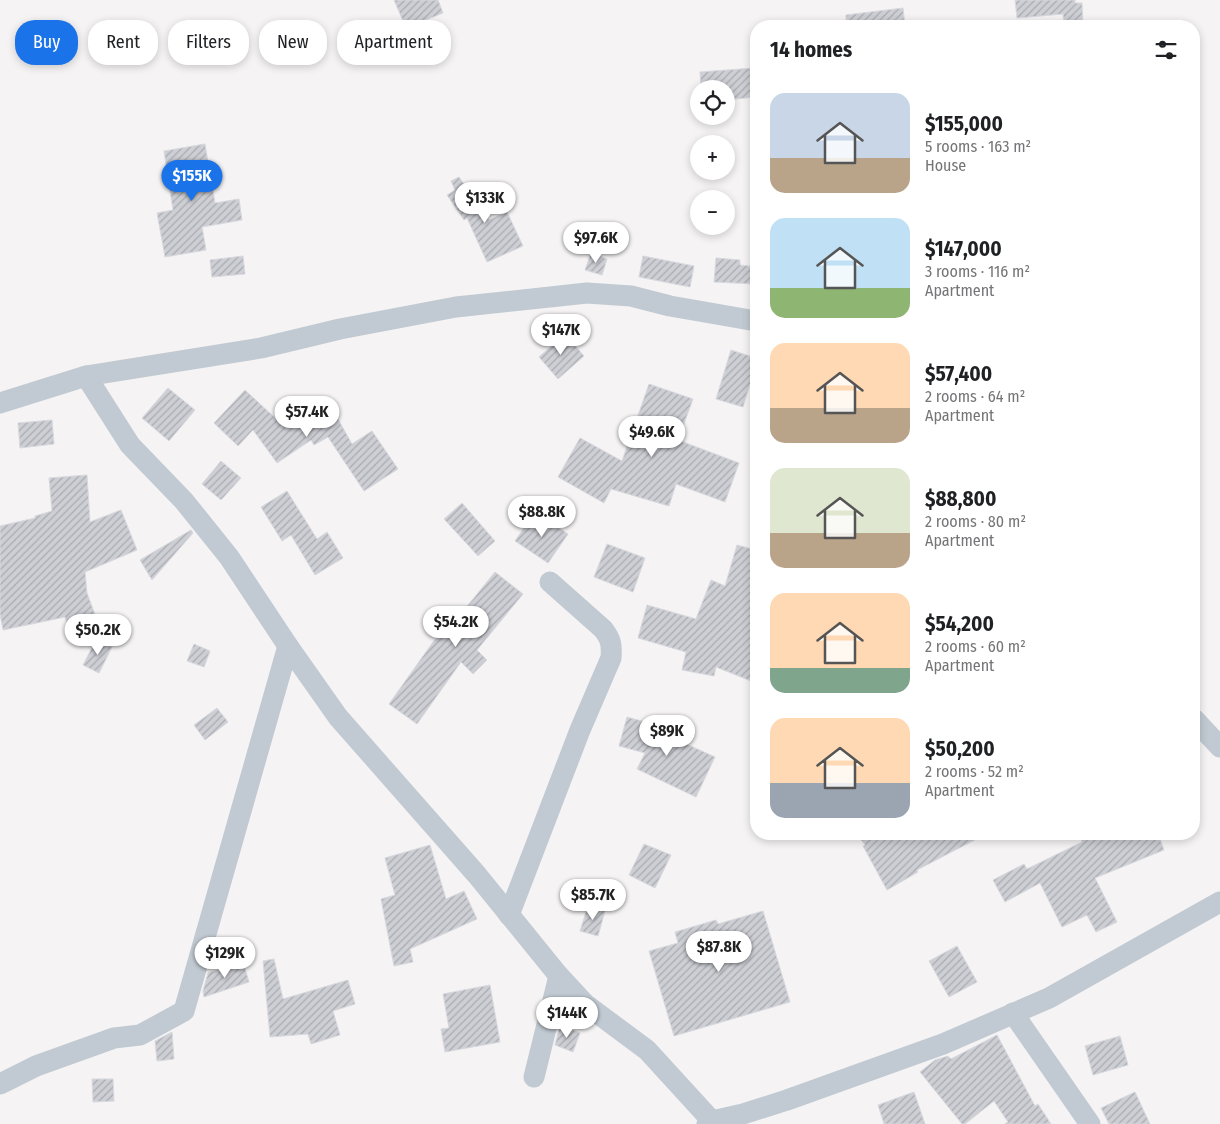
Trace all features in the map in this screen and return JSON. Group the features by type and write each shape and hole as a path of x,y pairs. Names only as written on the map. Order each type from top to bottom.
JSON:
{"street":[{"path":"0,403 86,376 261,348 340,329 456,307 587,293 631,296 670,306 750,320"},
{"path":"86,376 130,445 184,502 229,557 338,717 477,875 559,976 585,1004 647,1050 709,1123 796,1097 943,1044 1049,998 1220,902"},
{"path":"509,916 580,730 611,658 612,646 610,638 603,629 550,582"},
{"path":"0,1084 36,1066 114,1038 140,1035 184,1011 288,646"},
{"path":"1200,725 1220,747"},
{"path":"534,1077 559,976"},
{"path":"1013,1013 1090,1124"}],"building":[{"path":"394,0 438,0 443,13 426,20 403,20"},
{"path":"1015,0 1075,0 1075,3 1082,3 1083,20 1064,20 1063,14 1017,18"},
{"path":"903,8 904,20 846,20 846,15"},
{"path":"750,68 750,98 735,99 735,80 700,80 700,72"},
{"path":"205,144 215,203 239,199 242,220 202,227 206,250 165,257 157,213 173,210 164,151"},
{"path":"459,177 489,220 507,212 523,246 487,262 467,218 464,220 447,195 455,190 451,181"},
{"path":"591,253 607,259 602,275 585,270"},
{"path":"243,256 245,274 212,277 210,260"},
{"path":"643,256 694,266 690,287 639,277"},
{"path":"716,258 740,260 740,265 750,266 750,284 714,282"},
{"path":"565,334 584,356 558,379 539,357"},
{"path":"731,350 750,356 750,384 743,407 716,399"},
{"path":"649,384 693,399 678,440 739,463 725,502 676,484 669,506 611,489 604,503 558,477 580,438 622,461"},
{"path":"168,388 195,410 169,441 142,418"},
{"path":"245,390 286,428 330,405 352,444 372,431 398,469 364,491 328,437 314,445 311,440 277,463 253,430 238,446 214,423"},
{"path":"52,420 54,444 20,448 18,423"},
{"path":"221,461 241,478 221,500 202,484"},
{"path":"87,475 90,522 121,510 137,550 85,572 87,593 100,628 72,638 65,617 3,630 0,614 0,526 35,518 35,516 52,511 49,478"},
{"path":"287,491 317,539 327,532 343,558 315,575 291,535 282,541 261,507"},
{"path":"462,503 495,541 478,556 444,519"},
{"path":"535,512 568,534 548,563 515,541"},
{"path":"191,530 193,533 152,580 140,560"},
{"path":"607,544 645,558 633,592 594,577"},
{"path":"737,545 750,548 750,681 716,667 714,676 682,670 686,652 638,638 647,605 696,619 711,580 725,586"},
{"path":"495,572 523,594 477,650 487,660 473,674 461,662 417,724 389,704 433,642 450,624 451,626"},
{"path":"96,640 112,647 99,673 83,665"},
{"path":"194,644 210,651 204,667 187,661"},
{"path":"217,708 228,722 205,740 194,725"},
{"path":"627,717 652,724 651,728 715,757 696,797 637,769 645,753 619,746"},
{"path":"861,840 974,840 917,870 918,872 887,890 863,846 865,845"},
{"path":"1081,840 1160,840 1164,850 1095,878 1117,922 1096,932 1087,915 1062,927 1040,883 1005,902 993,880 1024,864 1027,869 1082,842"},
{"path":"644,844 671,855 655,888 629,875"},
{"path":"430,845 446,899 464,891 477,919 410,949 413,962 394,966 381,899 395,895 385,858"},
{"path":"588,906 605,911 598,936 580,931"},
{"path":"763,911 790,1002 674,1036 649,951 678,943 675,932 716,920 718,924"},
{"path":"957,946 977,982 949,997 929,961"},
{"path":"274,959 283,999 348,980 355,1004 333,1011 340,1035 311,1044 308,1034 270,1037 263,961"},
{"path":"243,962 249,982 204,997 203,991 208,973"},
{"path":"490,985 500,1042 445,1052 441,1029 449,1028 443,994"},
{"path":"560,1025 580,1033 573,1052 555,1045"},
{"path":"172,1032 174,1059 157,1061 155,1041"},
{"path":"997,1035 1035,1106 1038,1104 1051,1124 1005,1124 1008,1122 994,1101 965,1124 962,1124 920,1072 935,1060 948,1056 951,1059"},
{"path":"1120,1036 1128,1065 1093,1075 1085,1046"},
{"path":"92,1079 113,1079 114,1101 93,1102"},
{"path":"914,1092 925,1124 884,1124 878,1105"},
{"path":"1135,1092 1150,1124 1109,1124 1101,1108"}]}
